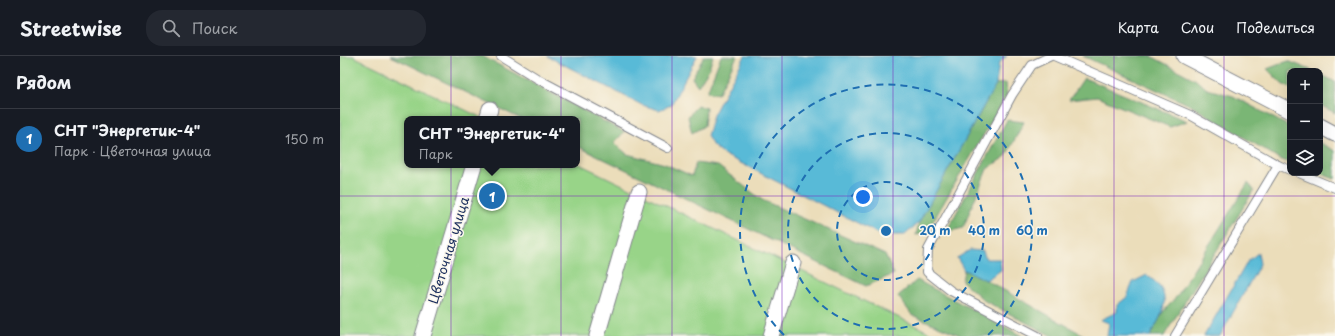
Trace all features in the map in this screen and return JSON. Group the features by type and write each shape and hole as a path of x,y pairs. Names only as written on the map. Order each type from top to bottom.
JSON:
{"street":[{"path":"1184,56 1287,109"},
{"path":"1323,128 1335,134"},
{"name":"Цветочная улица","path":"423,336 473,168"},
{"path":"597,336 639,192"},
{"path":"771,336 793,263"}],"lane":[{"path":"501,56 538,79 668,148"},
{"path":"1038,336 951,291 927,272 928,250 1012,95 1032,65 1053,56 1190,115 1287,169"},
{"path":"1175,336 1278,165"},
{"path":"1306,176 1335,188"}],"green space":[{"path":"340,56 353,56 478,116 404,116 404,168 580,168 580,164 937,336 340,336"},
{"path":"391,56 482,56 624,132 614,143 627,154 665,164 692,176 696,163 718,166 762,200 885,255 894,274 866,286 580,147 580,116 515,116"},
{"path":"704,56 713,56 709,69 698,86 692,78"},
{"path":"721,56 737,56 718,94 707,92"},
{"path":"1083,56 1151,56 1196,80 1207,89 1233,96 1287,125 1287,162 1192,106"},
{"path":"1288,61 1306,68 1287,68 1287,86 1282,84 1267,69"},
{"path":"1323,76 1335,82 1335,113 1323,107"},
{"path":"1084,78 1187,121 1170,127 1097,97 1069,100"},
{"path":"1006,83 1007,95 926,233 916,235 919,222 996,84"},
{"path":"697,105 706,108 704,126 692,133 688,117"},
{"path":"1007,120 1024,122 1006,156 987,169 963,228 946,232"},
{"path":"1323,145 1335,151 1335,179 1323,174"},
{"path":"1248,183 1254,190 1164,336 1150,336 1163,312 1177,296"},
{"path":"964,270 986,280 1085,336 1052,336 985,301 962,281"},
{"path":"917,280 1022,336 962,336 912,315 898,296"}],"water":[{"path":"547,56 697,56 671,105 659,110 642,105"},
{"path":"745,56 1007,56 999,63 996,84 919,222 905,235 881,235 723,154 713,146 707,136 713,115"},
{"path":"970,250 983,251 986,259 1000,259 1001,270 986,280 964,270 957,258"},
{"path":"1258,253 1260,264 1220,336 1204,336 1248,261"},
{"path":"1147,275 1159,286 1163,292 1164,298 1164,305 1160,318 1150,336 1107,336 1109,323 1100,320 1117,312 1117,305 1127,297 1133,282"}],"place":[{"name":"СНТ \"Энергетик-4\"","path":"492,196"}]}
